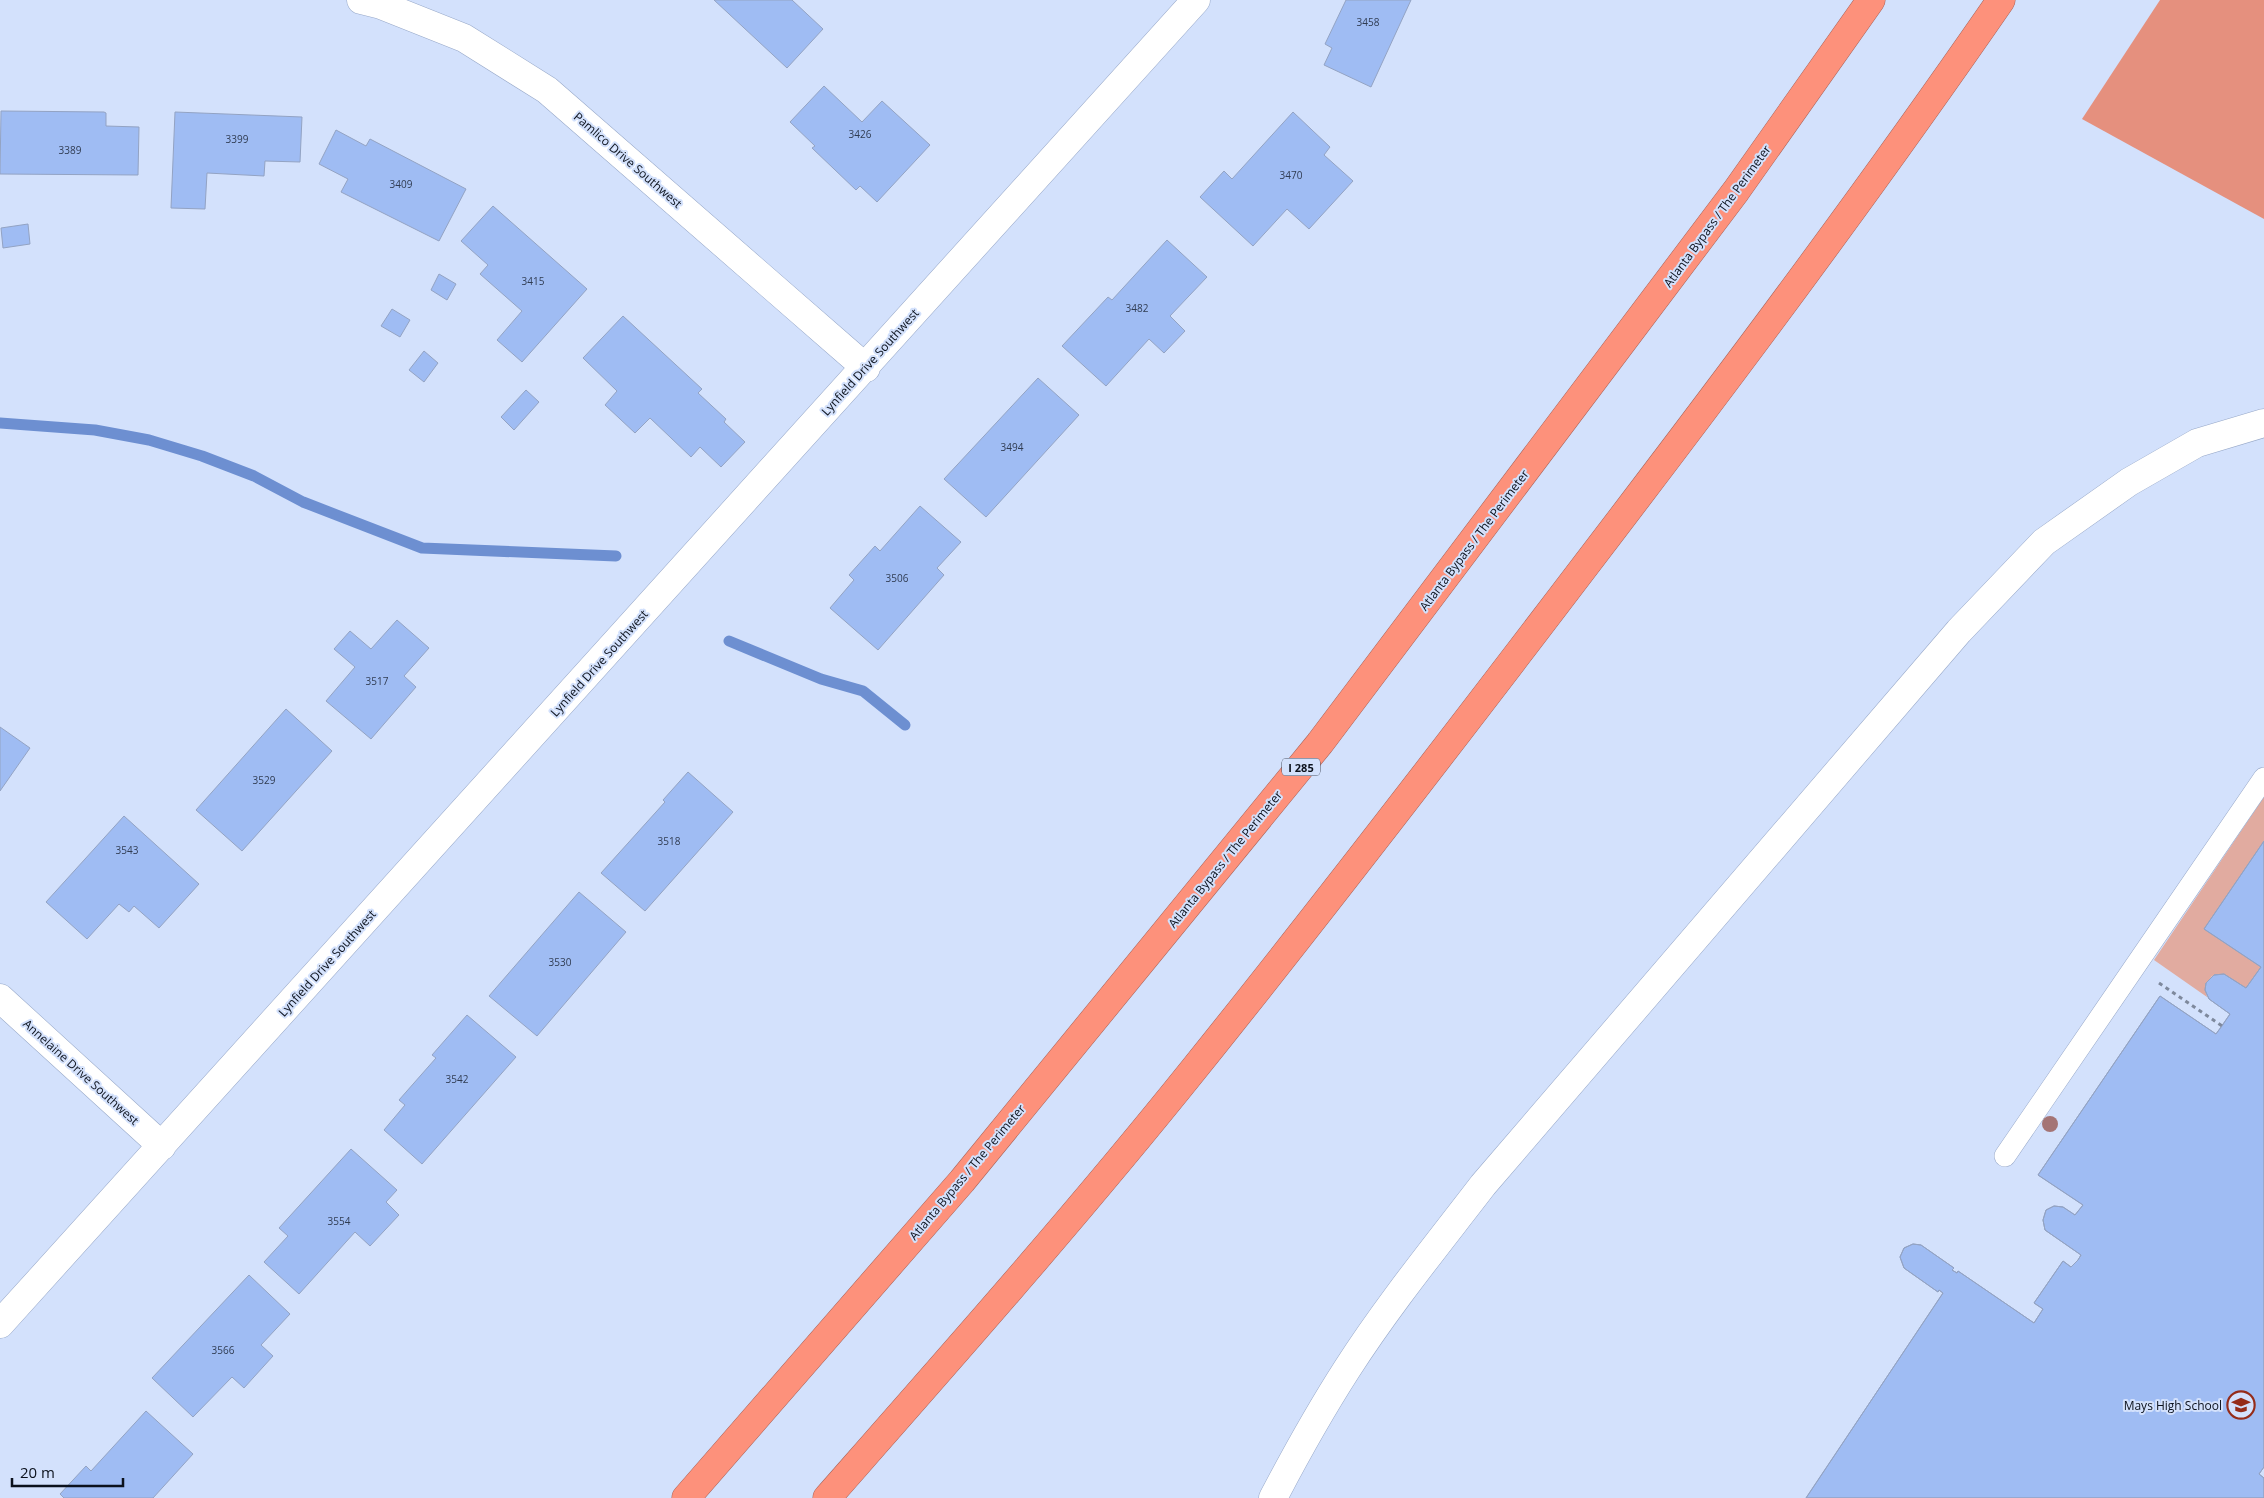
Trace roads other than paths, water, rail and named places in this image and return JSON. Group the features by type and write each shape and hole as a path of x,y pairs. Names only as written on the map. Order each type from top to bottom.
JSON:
{"highway":[{"name":"Atlanta Bypass / The Perimeter","path":"686,1498 962,1181 1320,743 1736,191 1871,0"},
{"path":"827,1498 1053,1239 1193,1071 1397,813 1733,373 1956,66 2001,0"}],"street":[{"name":"Pamlico Drive Southwest","path":"361,0 381,5 464,38 548,90 866,368"},
{"name":"Lynfield Drive Southwest","path":"0,1324 866,368 1196,0"},
{"path":"1272,1498 1300,1446 1348,1368 1413,1275 1483,1185 1960,631 2044,542 2129,482 2197,443 2264,422"},
{"name":"Annelaine Drive Southwest","path":"0,998 162,1146"}],"lane":[{"path":"2005,1156 2264,778"}],"waterway":[{"path":"0,423 95,430 149,440 202,456 254,476 303,502 422,548 616,556"},
{"path":"729,641 821,679 863,691 905,725"}],"place":[{"name":"Mays High School","path":"2241,1405"}]}
